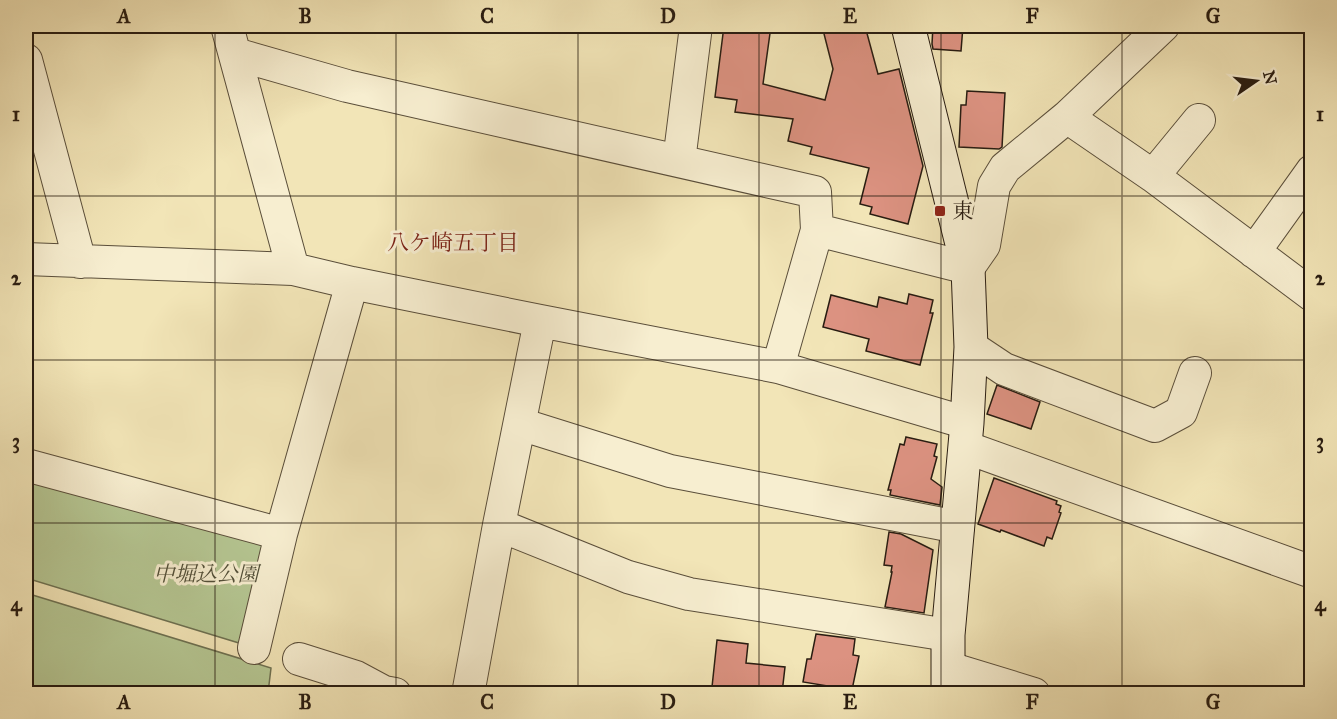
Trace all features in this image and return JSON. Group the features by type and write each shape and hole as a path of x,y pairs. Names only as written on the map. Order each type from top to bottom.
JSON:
{"street":[{"path":"679,161 696,26"},
{"path":"908,26 968,268 971,347 966,435 948,635 948,681 1034,693"},
{"path":"968,268 984,245 994,186 1005,168 1067,117 1163,26"},
{"path":"231,40 347,86 815,192 817,230 778,367"},
{"path":"231,40 293,269"},
{"path":"26,60 80,262"},
{"path":"1067,117 1153,176 1311,295"},
{"path":"1153,176 1199,120"},
{"path":"1254,252 1311,171"},
{"path":"817,230 968,268"},
{"path":"26,259 293,269 540,321 778,367 966,435 1311,572"},
{"path":"254,648 281,534 352,283"},
{"path":"468,693 540,321"},
{"path":"971,347 1004,369 1155,426 1181,412 1195,373"},
{"path":"520,424 670,471 958,527"},
{"path":"26,465 281,534"},
{"path":"499,525 628,577 689,594 948,635"},
{"path":"299,659 356,677 384,692 395,693"}],"green space":[{"name":"中堀込公園","path":"26,468 278,535 252,647 26,578"},
{"path":"26,593 271,668 268,693 26,693"}],"building":[{"path":"724,26 771,26 763,84 825,100 833,69 822,26 865,26 878,74 899,69 923,166 908,224 870,214 872,207 860,204 869,168 810,154 812,147 788,141 793,119 735,112 737,100 715,97"},
{"path":"933,26 963,26 961,51 933,49"},
{"path":"967,91 1005,93 1002,147 999,149 959,147 961,105 966,105"},
{"path":"909,294 933,300 930,313 933,313 920,365 866,351 869,339 823,327 831,295 877,307 879,297 907,304"},
{"path":"997,385 1040,402 1031,429 987,414"},
{"path":"906,437 937,444 934,456 937,457 931,479 942,487 940,505 890,495 891,490 888,490 900,444 904,445"},
{"path":"994,478 1057,501 1056,504 1061,506 1059,512 1061,513 1052,539 1047,537 1044,546 978,524"},
{"path":"889,532 901,534 933,550 924,613 885,607 892,572 892,566 884,565"},
{"path":"816,634 855,639 853,655 859,656 852,690 803,682 807,659 811,659"},
{"path":"717,640 748,644 746,663 785,667 782,693 712,687"}],"place":[{"name":"東","path":"940,211"}],"district":[{"name":"八ケ崎五丁目","path":"453,242"}]}
